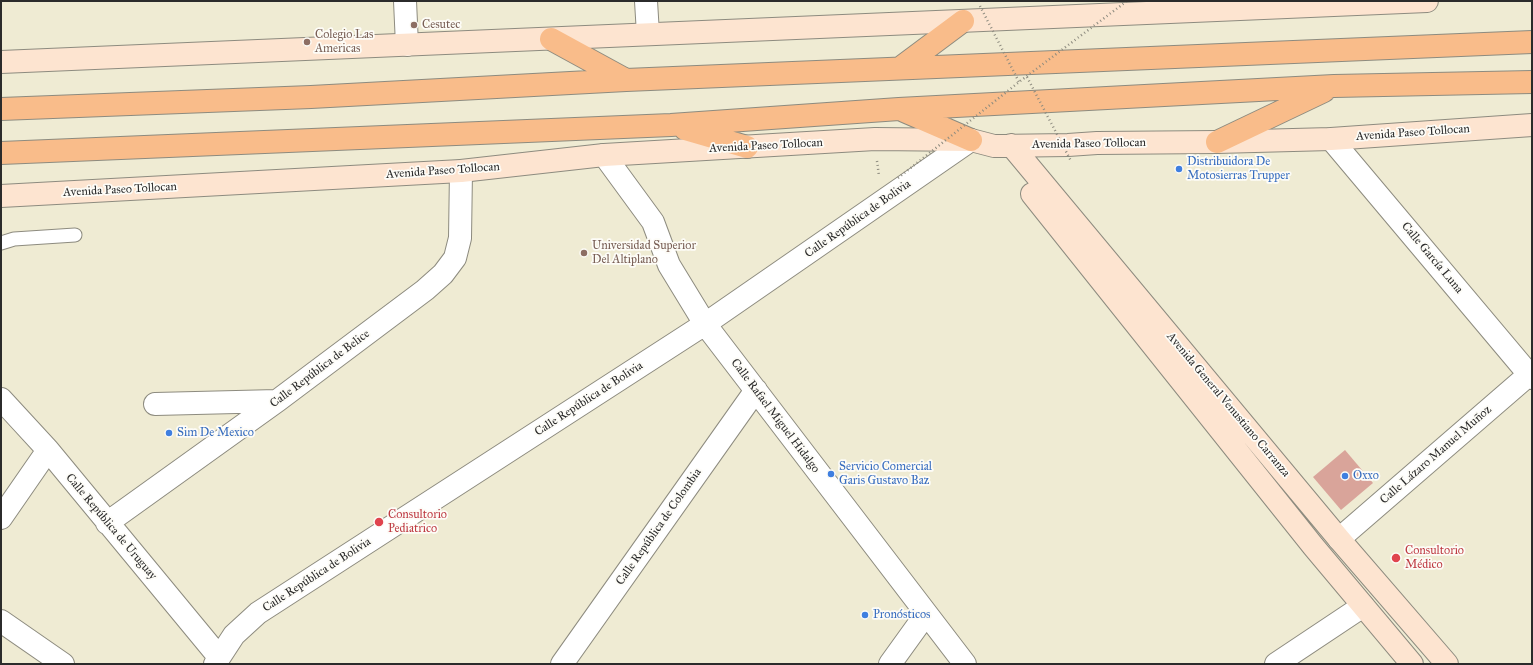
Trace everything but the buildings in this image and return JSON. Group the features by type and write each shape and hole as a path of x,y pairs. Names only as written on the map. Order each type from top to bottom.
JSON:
{"highway":[{"path":"900,68 962,21"},
{"path":"551,39 626,80"},
{"path":"1,109 311,97 626,80 900,68 1532,42"},
{"path":"1,153 671,125 899,109 1334,86 1532,82"},
{"path":"1217,142 1334,86"},
{"path":"899,109 971,140"},
{"path":"671,125 747,147"}],"main road":[{"path":"1,62 962,21 1202,6 1427,1"},
{"name":"Avenida Paseo Tollocan","path":"1,196 461,171 604,155 875,139 971,140 1002,146 1097,143 1217,142 1331,139 1532,125"},
{"name":"Avenida General Venustiano Carranza","path":"1002,146 1447,664"},
{"name":"Avenida General Venustiano Carranza","path":"1002,146 1313,546 1412,664"}],"street":[{"path":"405,1 407,45"},
{"path":"646,1 648,34"},
{"name":"Calle García Luna","path":"1331,139 1531,375"},
{"name":"Calle República de Bolivia","path":"217,661 234,635 258,613 705,324 971,140"},
{"name":"Calle Rafael Miguel Hidalgo","path":"604,155 653,222 669,265 705,324 965,664"},
{"name":"Calle República de Belice","path":"107,523 277,401 425,290 443,274 455,258 460,238 461,171"},
{"name":"Calle Lázaro Manuel Muñoz","path":"1339,539 1531,375"},
{"name":"Calle República de Colombia","path":"562,664 756,390"},
{"name":"Calle República de Uruguay","path":"1,399 48,450 217,661"},
{"path":"155,404 277,401"},
{"path":"1,518 48,450"},
{"path":"1276,664 1363,606"},
{"path":"890,664 926,614"},
{"path":"1,621 63,664"}],"lane":[{"path":"1,242 14,239 75,235"}],"path":[{"path":"892,178 898,178 1019,82 1127,1"},
{"path":"980,6 1019,82"},
{"path":"1027,77 1071,161"},
{"path":"875,139 879,178 885,178"}],"place":[{"name":"Cesutec","path":"414,25"},
{"name":"Colegio Las Americas","path":"307,42"},
{"name":"Distribuidora De Motosierras Trupper","path":"1179,169"},
{"name":"Universidad Superior Del Altiplano","path":"584,253"},
{"name":"Sim De Mexico","path":"169,433"},
{"name":"Servicio Comercial Garis Gustavo Baz","path":"831,474"},
{"name":"Oxxo","path":"1345,476"},
{"name":"Consultorio Pediatrico","path":"379,522"},
{"name":"Consultorio Médico","path":"1396,558"},
{"name":"Pronósticos","path":"865,615"}]}
